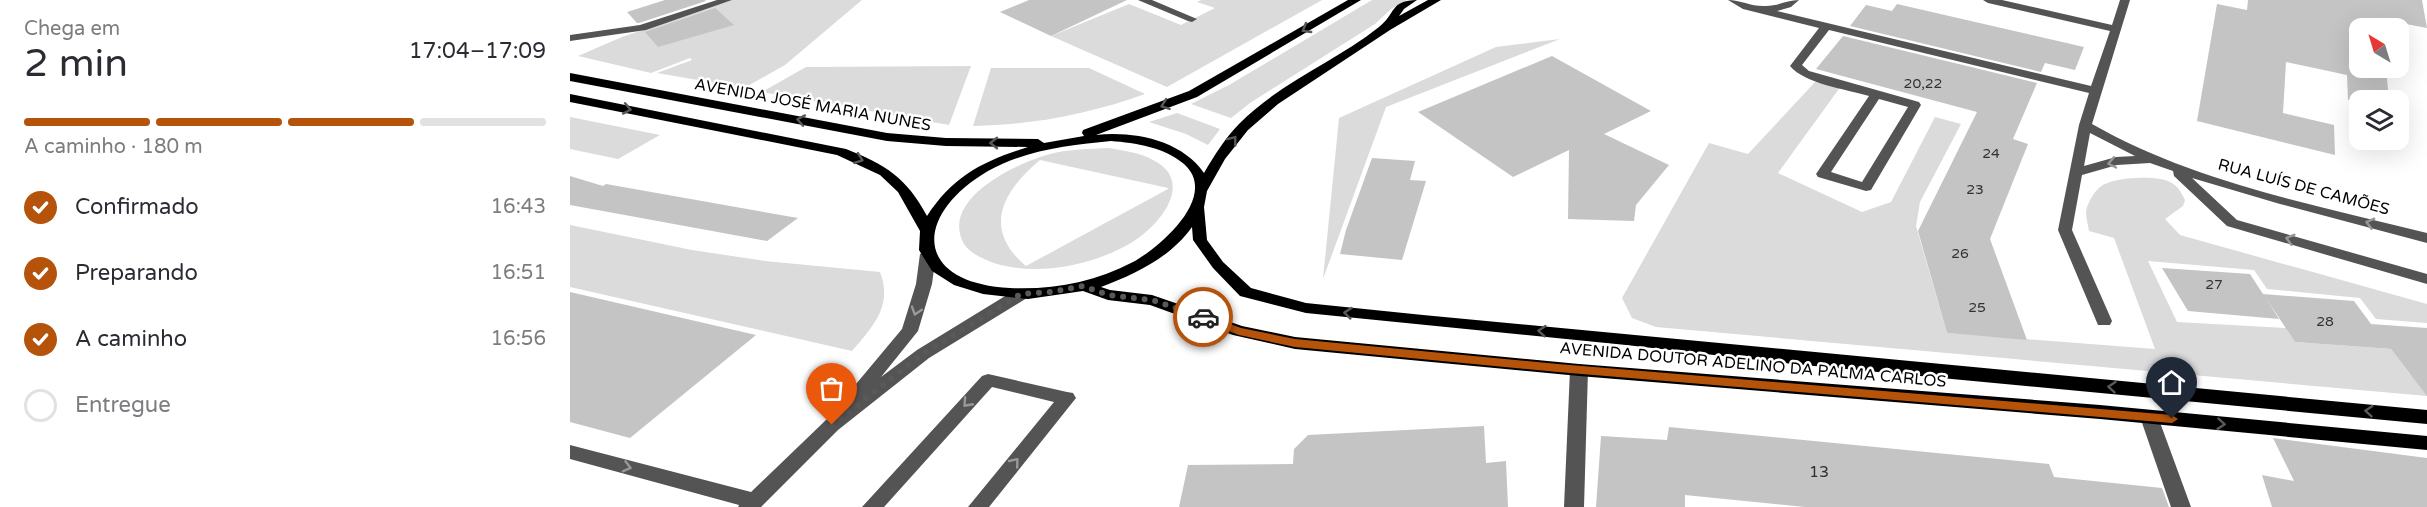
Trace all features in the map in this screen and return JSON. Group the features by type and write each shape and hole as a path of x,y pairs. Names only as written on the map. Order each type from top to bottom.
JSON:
{"main road":[{"path":"1071,140 1193,94 1356,0"},
{"path":"1386,28 1400,7 1412,0"},
{"path":"1202,189 1194,168 1175,151 1146,141 1111,137 1052,144 994,163 962,183 938,206 927,231 928,254 942,272 966,286 1000,293 1051,292 1083,286 1124,272 1158,254 1183,232 1198,209 1202,189 1219,158 1243,127 1275,101 1386,28 1436,0"},
{"name":"AVENIDA JOSÉ MARIA NUNES","path":"570,77 887,137 946,142 1052,144"},
{"path":"570,98 841,152 871,164 894,179 910,196 927,231"},
{"name":"AVENIDA DOUTOR ADELINO DA PALMA CARLOS","path":"1198,209 1200,240 1218,265 1246,292 1306,308 1618,338 1793,358 2427,417"},
{"name":"AVENIDA DOUTOR ADELINO DA PALMA CARLOS","path":"1083,286 1108,295 1152,300 1239,331 1295,343 1579,370 2149,417 2427,443"}],"street":[{"path":"570,39 642,28 727,0"},
{"path":"1143,0 1192,19"},
{"path":"1733,0 1754,9 2097,91"},
{"path":"1989,0 2116,29"},
{"path":"2104,321 2065,230 2085,125 2125,0"},
{"path":"1754,9 1782,8 1793,1"},
{"path":"1793,1 1789,8 1791,15 1802,20"},
{"path":"1826,26 1796,66 1805,74 1916,105 1866,187 1822,174 1876,94"},
{"name":"RUA LUÍS DE CAMÕES","path":"2085,125 2149,159 2226,185 2427,238"},
{"name":"RUA LUÍS DE CAMÕES","path":"2076,173 2116,161 2149,159"},
{"name":"RUA LUÍS DE CAMÕES","path":"2172,167 2232,223 2427,279"},
{"path":"832,425 910,331 924,284 928,254"},
{"path":"570,452 751,504 832,425 922,354 1021,294"},
{"path":"1574,507 1579,370"},
{"path":"872,507 988,380 1067,398 978,507"},
{"path":"2149,417 2181,507"}],"shaded area":[{"path":"732,0 862,0 785,65 744,88 657,73 692,60 690,58 651,73 578,56 622,37"},
{"path":"1201,0 1322,0 1167,87 1051,36 1129,4 1181,25 1215,8 1197,2"},
{"path":"1372,0 1407,0 1391,9 1375,24 1250,103 1231,118 1191,104 1229,85"},
{"path":"1560,39 1386,107 1323,279 1339,118 1496,47"},
{"path":"971,66 949,125 762,92 806,67"},
{"path":"991,68 1089,68 1145,94 1103,107 1039,121 973,126"},
{"path":"1817,80 1841,86 1778,173 1862,212 1891,202 1935,117 1961,124 1920,202 1916,226 1947,333 2155,349 2114,238 2089,231 2086,212 2093,195 2106,184 2124,179 2155,178 2173,184 2185,200 2183,206 2165,219 2180,235 2427,304 2427,323 2376,319 2360,298 2267,289 2254,270 2148,261 2177,322 2286,328 2295,342 2391,349 2410,374 2427,376 2427,396 1656,327 1632,318 1622,298 1709,143 1748,154"},
{"path":"1177,113 1220,129 1208,145 1186,134 1149,122"},
{"path":"570,117 660,135 618,159 570,149"},
{"path":"1109,148 1148,157 1165,169 1172,179 1173,190 1163,213 1144,234 1134,241 1102,257 1048,269 1011,267 994,263 973,253 964,244 959,228 962,212 985,186 1019,166 1050,154","holes":["1040,160 1168,188 1026,266 1012,252 1004,238 1001,225 1002,211 1007,198 1027,172"]},
{"path":"570,225 692,250 765,261 880,272 884,295 882,305 874,324 852,351 570,287"}],"building":[{"path":"665,0 706,1 639,23 627,12"},
{"path":"1029,0 1127,0 1051,36 1000,12"},
{"path":"2248,0 2422,0 2427,28 2409,25 2409,18 2349,18 2349,78 2387,78 2388,90 2349,90 2349,100 2347,75 2286,62 2283,113 2334,125 2335,155 2197,121 2217,4 2247,10"},
{"path":"1897,4 2084,47 2075,70 2045,63 2041,72 1850,26 1866,5 1892,11"},
{"path":"715,8 734,25 658,47 645,32"},
{"path":"1843,36 2037,83 2013,139 2028,144 1990,239 2027,340 1947,333 1918,231 1977,112 1816,69"},
{"path":"1552,56 1651,111 1604,134 1669,165 1636,205 1634,221 1568,219 1569,150 1513,177 1418,112"},
{"path":"1372,158 1415,161 1410,180 1426,181 1402,260 1340,254 1346,230"},
{"path":"570,176 603,186 606,184 798,218 767,241 570,205"},
{"path":"2162,268 2250,274 2263,294 2354,301 2371,324 2427,328 2427,396 2391,349 2295,342 2266,298 2279,319 2188,311"},
{"path":"570,292 756,335 630,438 570,422"},
{"path":"1484,426 1486,463 1506,461 1508,507 1179,507 1188,465 1293,464 1294,449 1308,435"},
{"path":"1669,427 2049,464 2054,477 2162,488 2169,507 1805,507 1685,495 1685,507 1596,507 1601,436 1667,440"},
{"path":"2273,438 2427,458 2427,507 2272,507 2262,475 2294,481"}],"way so far":[{"path":"832,425 922,354 1021,294 1051,292 1083,286 1108,295 1152,300 1203,317"}],"route":[{"path":"1203,317 1239,331 1295,343 1558,368 2172,419"}]}
